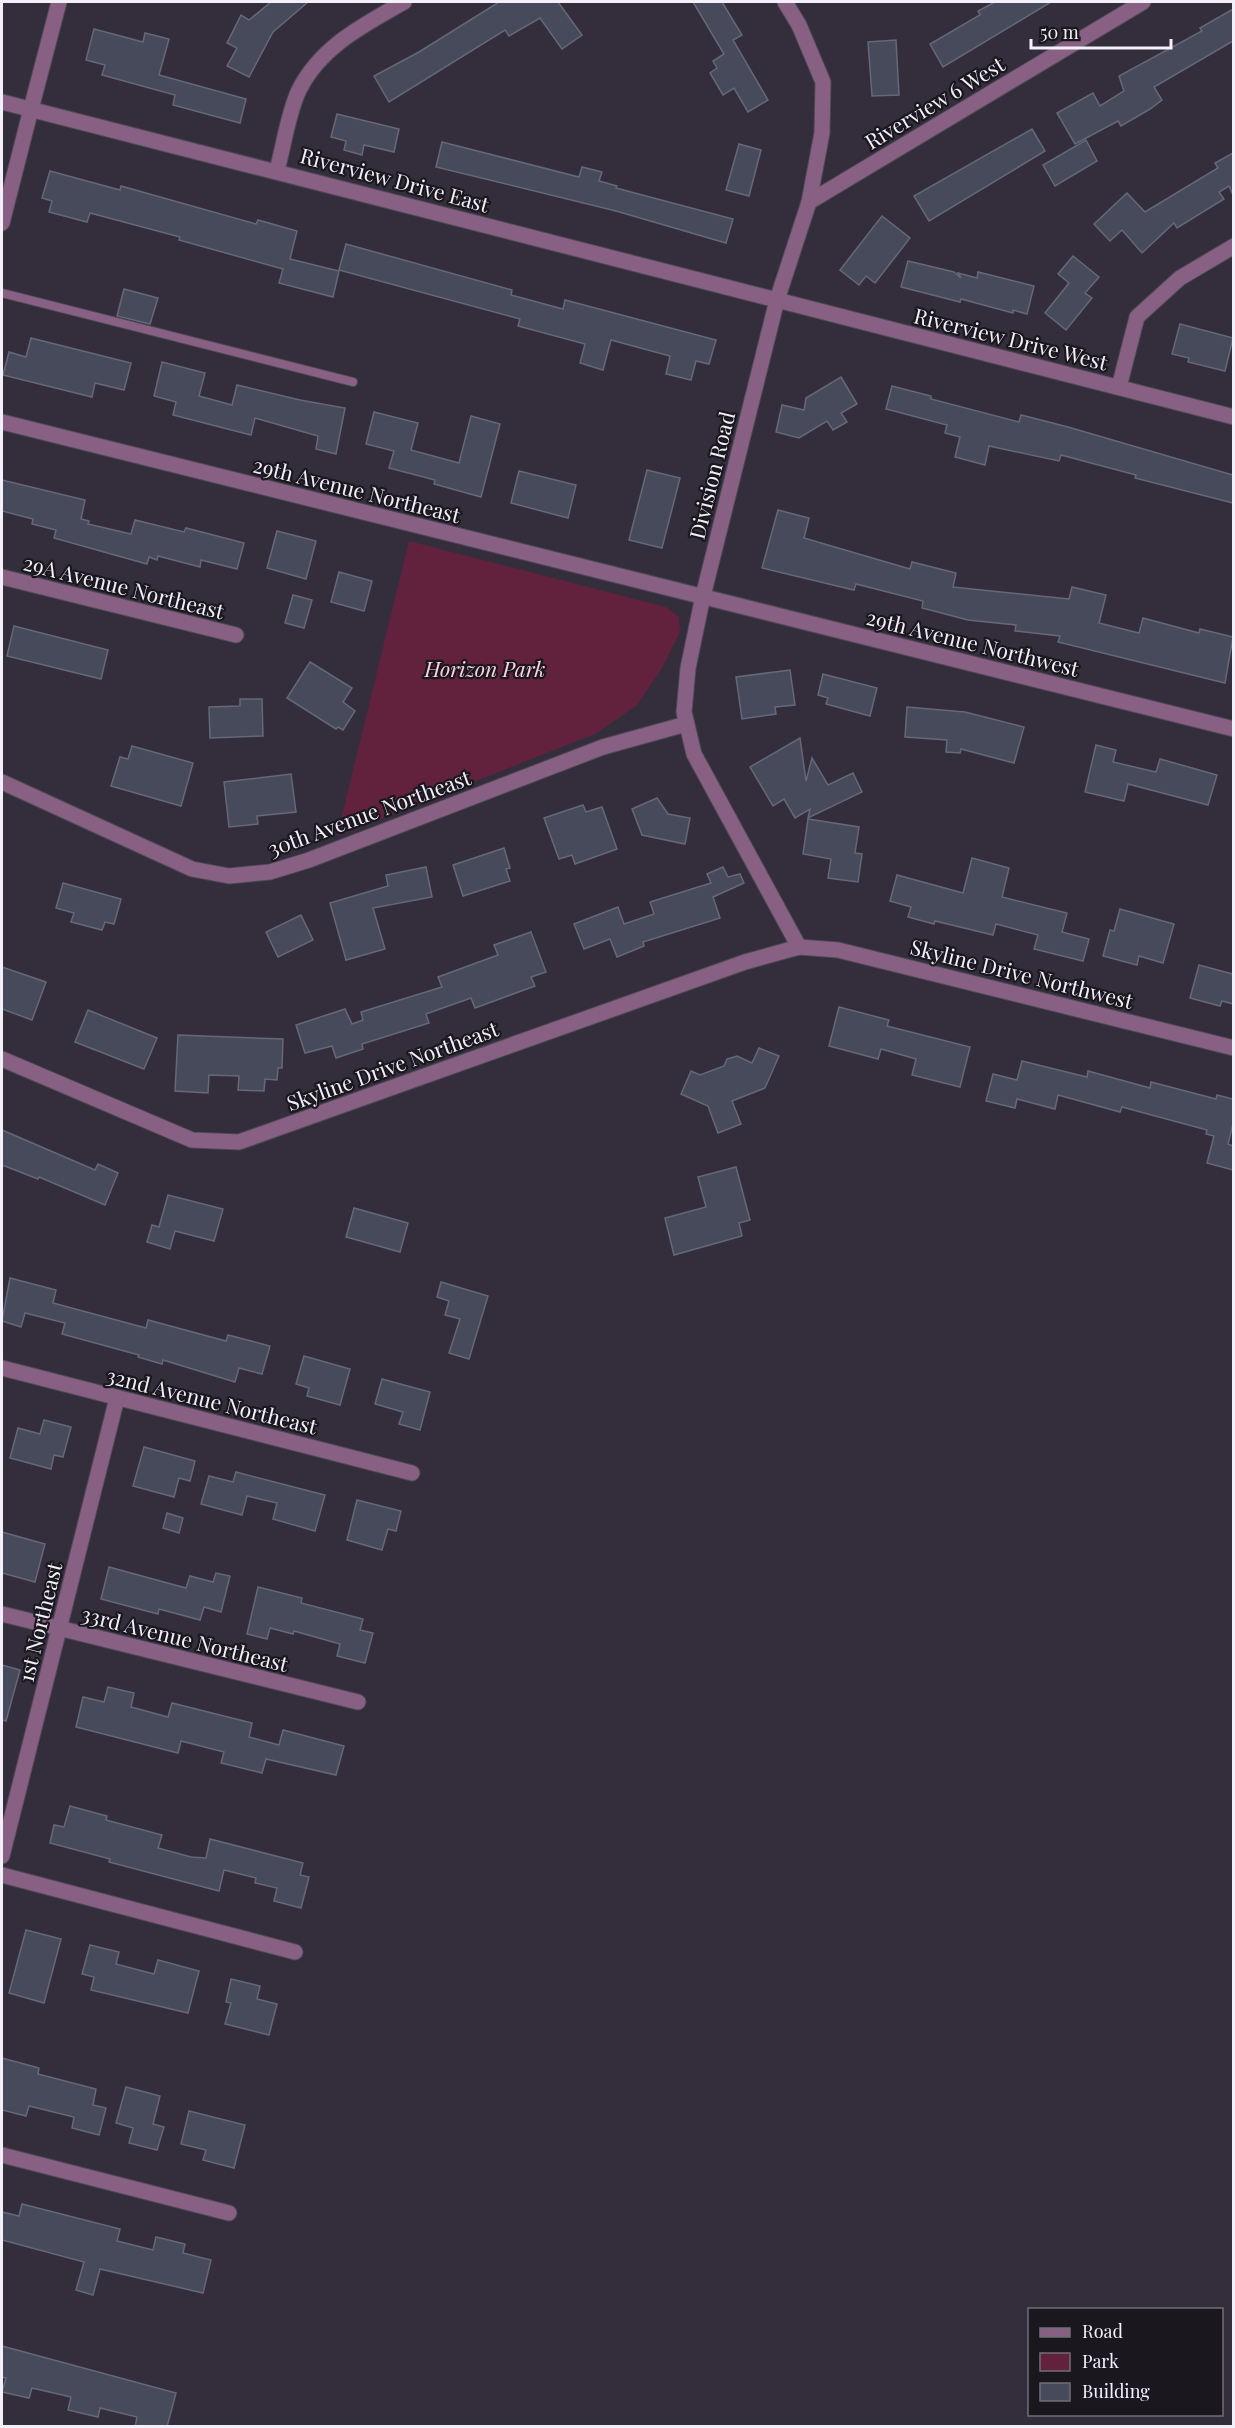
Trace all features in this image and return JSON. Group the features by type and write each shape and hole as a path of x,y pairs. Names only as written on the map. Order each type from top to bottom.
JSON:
{"street":[{"path":"2,223 59,2"},
{"path":"277,170 298,92 314,64 342,38 404,2"},
{"name":"Division Road","path":"785,2 799,25 823,82 822,133 809,202 777,300 703,596 688,668 684,712 694,754 799,946"},
{"name":"Riverview 6 West","path":"809,202 1143,2"},
{"name":"Riverview Drive East","path":"2,102 277,170 777,300"},
{"path":"1119,387 1137,317 1180,278 1233,246"},
{"name":"Riverview Drive West","path":"777,300 1233,417"},
{"name":"29th Avenue Northeast","path":"2,422 703,596"},
{"name":"29A Avenue Northeast","path":"2,577 236,635"},
{"name":"29th Avenue Northwest","path":"703,596 1233,729"},
{"name":"30th Avenue Northeast","path":"2,782 192,869 229,876 270,872 309,860 603,747 686,724"},
{"name":"Skyline Drive Northwest","path":"799,946 838,950 930,971 1233,1048"},
{"name":"Skyline Drive Northeast","path":"2,1059 192,1140 239,1142 745,962 799,946"},
{"name":"32nd Avenue Northeast","path":"2,1368 412,1473"},
{"name":"1st Northeast","path":"2,1856 117,1398"},
{"name":"33rd Avenue Northeast","path":"2,1614 358,1702"},
{"path":"2,1875 295,1952"},
{"path":"2,2155 229,2213"}],"lane":[{"path":"2,293 353,382"}],"green space":[{"name":"Horizon Park","path":"409,541 666,607 679,617 680,632 662,668 637,705 597,733 337,836"}],"building":[{"path":"271,2 308,2 273,32 249,77 227,66 237,48 227,43 241,15 249,20"},
{"path":"499,2 558,2 582,35 562,49 540,18 509,36 505,30 389,102 374,76 419,52"},
{"path":"693,2 722,2 742,35 733,40 768,100 748,112 734,88 723,95 710,73 717,68 713,61 724,54"},
{"path":"995,2 1051,2 943,67 930,44 980,15 978,11"},
{"path":"1233,9 1233,41 1154,87 1162,100 1150,109 1121,126 1118,121 1075,144 1057,113 1093,93 1100,106 1124,91 1119,76 1202,31 1200,28"},
{"path":"94,29 143,42 145,33 169,39 159,75 246,99 240,123 173,105 175,95 102,75 105,65 86,60"},
{"path":"896,40 899,95 872,96 868,42"},
{"path":"337,114 399,129 394,152 364,145 362,155 344,150 346,141 331,137"},
{"path":"1032,129 1045,151 929,221 914,196"},
{"path":"1086,140 1097,161 1055,186 1043,165"},
{"path":"442,142 579,177 582,167 602,172 599,181 617,186 616,188 733,219 726,243 616,211 436,167"},
{"path":"739,144 761,150 749,196 726,190"},
{"path":"1233,153 1233,195 1229,186 1219,192 1224,199 1177,228 1174,223 1142,253 1122,230 1110,241 1094,224 1127,193 1145,212 1218,168 1215,163"},
{"path":"50,171 120,190 121,186 256,224 258,220 297,231 290,259 339,271 333,297 279,283 283,269 179,240 180,237 90,213 87,222 49,212 52,201 42,198"},
{"path":"882,216 910,238 875,283 866,276 859,285 840,270"},
{"path":"346,244 512,290 511,295 563,309 565,300 716,340 709,364 696,361 691,380 666,374 670,356 611,340 603,370 580,363 585,344 518,326 520,319 339,270"},
{"path":"1073,256 1099,277 1085,293 1092,298 1066,330 1045,313 1069,283 1058,274"},
{"path":"908,261 954,272 961,278 958,273 977,278 978,272 1034,286 1027,314 1013,310 1013,313 961,299 960,302 901,287"},
{"path":"124,289 158,298 150,324 117,316"},
{"path":"1180,324 1233,338 1225,371 1188,362 1189,358 1172,354"},
{"path":"31,338 131,363 124,390 95,383 92,397 3,375 9,352 26,357"},
{"path":"162,362 205,373 199,396 232,405 237,385 345,408 336,454 316,449 318,436 255,418 251,435 173,415 176,402 154,396"},
{"path":"841,377 857,404 841,413 847,422 833,430 827,421 799,438 776,432 782,405 804,410 806,398"},
{"path":"892,386 931,396 931,399 1019,422 1021,415 1068,427 1233,475 1233,503 1135,478 1136,475 1061,455 1059,461 989,446 985,465 955,457 960,437 945,433 947,425 886,409"},
{"path":"374,412 418,423 411,450 459,463 471,416 500,424 481,497 434,484 435,480 389,468 394,451 366,444"},
{"path":"647,470 680,478 662,548 629,540"},
{"path":"519,471 576,485 568,518 511,503"},
{"path":"2,480 85,500 81,519 89,521 88,524 131,534 135,520 184,532 186,528 244,543 237,569 201,560 200,567 158,556 157,560 149,557 147,564 54,538 56,530 32,524 33,519 2,511"},
{"path":"778,510 809,518 804,538 910,569 912,562 956,573 953,587 1069,599 1072,587 1106,595 1099,623 1139,633 1143,618 1199,633 1200,629 1233,637 1225,683 1058,642 1060,636 1015,631 1016,625 968,620 922,608 923,601 856,584 854,590 762,568"},
{"path":"277,531 316,541 306,579 267,568"},
{"path":"339,572 372,581 364,611 331,602"},
{"path":"293,595 312,600 304,628 285,623"},
{"path":"14,626 108,650 101,679 7,656"},
{"path":"310,662 352,688 343,702 355,711 343,730 338,727 336,729 287,698"},
{"path":"790,670 795,705 775,707 776,714 742,719 736,677"},
{"path":"823,674 877,688 870,716 826,704 828,698 818,695"},
{"path":"240,699 262,699 263,736 210,738 209,707 240,706"},
{"path":"907,707 965,712 1024,727 1014,763 961,749 960,753 946,752 947,740 905,737"},
{"path":"800,738 806,781 812,758 828,785 853,773 862,792 808,818 810,809 795,818 784,799 773,806 750,767"},
{"path":"1096,745 1116,750 1113,762 1156,772 1160,759 1217,775 1208,805 1128,784 1124,801 1085,792"},
{"path":"132,746 193,763 181,806 111,786 120,757 128,759"},
{"path":"291,774 296,812 257,816 258,824 229,827 224,782"},
{"path":"657,798 668,814 690,818 685,844 642,835 632,809"},
{"path":"583,805 586,812 602,807 617,849 575,864 572,855 559,859 544,818"},
{"path":"808,819 859,827 855,853 862,854 858,882 828,878 831,859 803,854"},
{"path":"504,848 510,868 506,869 510,881 463,896 453,865"},
{"path":"972,858 1009,868 1002,897 1067,913 1062,932 1089,939 1083,961 1034,949 1038,935 996,924 993,935 935,921 934,924 908,917 911,907 890,901 897,875 963,893"},
{"path":"426,867 432,897 373,908 385,949 346,960 330,903 388,886 386,875"},
{"path":"723,867 728,877 740,874 744,883 713,897 720,918 643,942 644,946 617,957 610,939 584,949 574,924 618,907 624,924 654,914 650,902 711,883 707,874"},
{"path":"63,883 121,899 114,924 105,922 102,930 71,922 74,913 56,908"},
{"path":"1120,909 1174,924 1163,963 1139,956 1137,965 1103,956 1110,930 1114,931"},
{"path":"301,915 313,940 278,957 266,932"},
{"path":"531,932 546,972 531,977 535,986 475,1008 471,998 426,1014 429,1023 362,1044 363,1049 336,1058 332,1046 305,1053 296,1025 345,1009 352,1024 363,1020 361,1012 442,987 438,977 498,955 494,945"},
{"path":"1199,965 1233,974 1233,1004 1222,1001 1220,1006 1190,998"},
{"path":"2,967 46,982 32,1020 2,1009"},
{"path":"839,1007 889,1020 887,1026 970,1047 960,1087 912,1075 916,1059 881,1049 878,1059 829,1046"},
{"path":"88,1010 157,1038 144,1069 75,1042"},
{"path":"178,1035 283,1039 282,1068 278,1068 277,1080 265,1079 264,1091 238,1090 239,1076 209,1075 208,1093 175,1091"},
{"path":"759,1048 779,1056 765,1088 732,1101 741,1124 718,1133 708,1106 681,1094 691,1071 700,1075 724,1066 727,1059 737,1056 752,1063"},
{"path":"1022,1061 1087,1077 1088,1071 1150,1088 1151,1082 1216,1099 1217,1095 1233,1099 1233,1124 1228,1144 1233,1146 1233,1170 1207,1163 1214,1136 1206,1134 1207,1130 1122,1107 1120,1112 1058,1095 1055,1109 1017,1099 1015,1108 986,1101 993,1074 1017,1080"},
{"path":"2,1130 95,1170 98,1164 118,1173 105,1205 39,1177 38,1179 2,1165"},
{"path":"736,1167 750,1220 739,1223 742,1236 674,1255 665,1218 706,1207 698,1177"},
{"path":"168,1195 223,1209 214,1241 175,1231 170,1249 147,1242 152,1225 159,1227"},
{"path":"354,1208 408,1223 400,1252 346,1237"},
{"path":"10,1278 56,1290 53,1303 146,1328 148,1320 226,1341 228,1335 270,1346 262,1374 239,1368 235,1382 163,1360 162,1364 138,1357 139,1355 62,1334 65,1323 25,1313 21,1327 2,1321"},
{"path":"441,1282 488,1296 469,1359 449,1353 460,1319 445,1315 449,1301 437,1297"},
{"path":"304,1356 350,1369 340,1405 307,1396 309,1388 296,1384"},
{"path":"382,1379 430,1392 420,1430 399,1424 403,1412 375,1404"},
{"path":"44,1420 71,1427 63,1457 54,1455 51,1469 10,1458 18,1428 40,1434"},
{"path":"144,1447 195,1461 190,1481 179,1478 174,1497 133,1486"},
{"path":"236,1472 325,1495 315,1531 273,1519 277,1503 247,1496 242,1515 201,1504 209,1476 233,1482"},
{"path":"357,1500 401,1511 396,1531 388,1529 382,1550 347,1540"},
{"path":"167,1513 183,1518 179,1533 163,1528"},
{"path":"2,1532 45,1544 35,1582 2,1573"},
{"path":"109,1567 186,1588 190,1576 213,1582 216,1573 230,1576 221,1612 204,1607 200,1620 159,1609 158,1614 101,1599"},
{"path":"258,1587 302,1598 301,1603 363,1619 360,1630 373,1633 365,1663 337,1656 340,1644 294,1631 293,1634 270,1628 267,1639 247,1634"},
{"path":"2,1665 20,1670 6,1721 2,1720"},
{"path":"108,1687 134,1693 131,1707 168,1717 172,1703 252,1723 249,1737 279,1745 283,1730 344,1746 336,1775 266,1759 262,1773 221,1763 224,1752 181,1741 178,1753 76,1727 83,1697 104,1702"},
{"path":"70,1806 107,1816 106,1820 162,1835 158,1848 191,1857 206,1858 210,1839 303,1863 300,1875 309,1877 301,1908 274,1901 277,1888 255,1883 256,1878 224,1870 219,1891 109,1862 110,1859 50,1843 54,1825 64,1827"},
{"path":"26,1930 61,1939 44,2003 9,1993"},
{"path":"90,1945 119,1952 116,1964 154,1974 158,1960 199,1971 188,2013 91,1990 94,1977 82,1974"},
{"path":"231,1979 260,1986 257,1999 277,2004 269,2035 225,2024 231,2003 226,2002"},
{"path":"2,2058 39,2068 38,2074 96,2089 93,2105 106,2108 99,2135 72,2128 74,2117 29,2106 26,2116 2,2110"},
{"path":"126,2087 160,2096 153,2124 164,2127 157,2150 129,2143 133,2128 116,2123"},
{"path":"189,2111 245,2125 234,2168 203,2160 206,2150 181,2144"},
{"path":"22,2204 120,2229 117,2241 153,2250 156,2237 185,2244 183,2253 211,2260 203,2293 100,2269 93,2295 76,2290 84,2262 2,2240 2,2212 19,2216"},
{"path":"2,2346 176,2393 167,2427 135,2427 137,2417 100,2408 98,2417 68,2410 71,2397 32,2388 29,2398 2,2392 6,2378 2,2377"}]}
